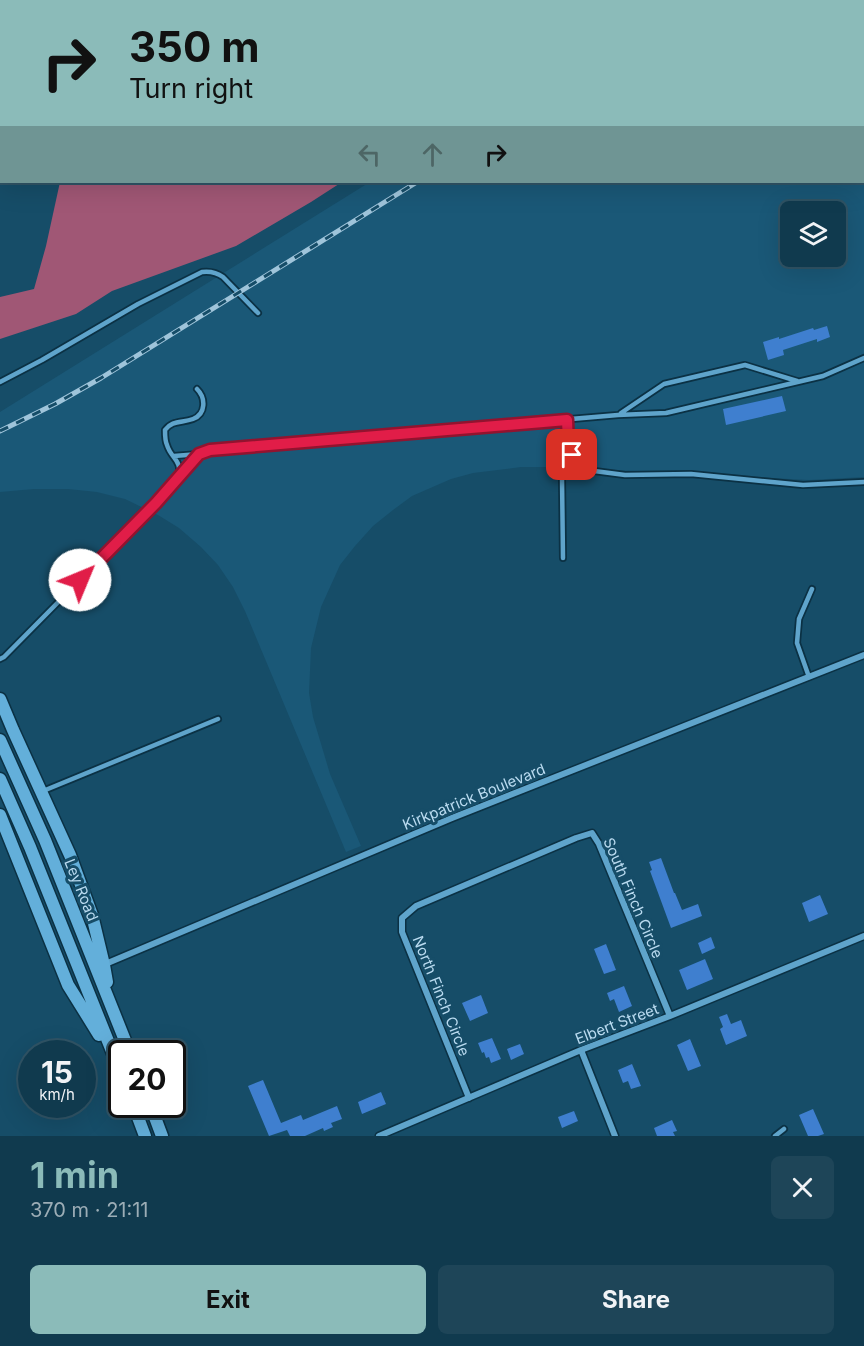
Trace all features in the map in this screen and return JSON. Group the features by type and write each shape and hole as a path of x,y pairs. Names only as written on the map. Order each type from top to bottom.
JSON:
{"main road":[{"path":"0,699 70,855 92,915 100,967 89,970 77,964"},
{"name":"Ley Road","path":"0,740 100,967 110,1004 125,1040"},
{"path":"0,779 108,1041"},
{"path":"0,815 68,986 108,1051"},
{"path":"138,1118 145,1136"},
{"path":"155,1118 162,1136"}],"street":[{"name":"Kirkpatrick Boulevard","path":"100,967 452,818 864,656"},
{"name":"South Finch Circle","path":"482,878 592,833 599,844 670,1016"},
{"name":"North Finch Circle","path":"469,1098 402,932 402,918 416,906 482,878"},
{"name":"Elbert Street","path":"379,1136 581,1050 864,936"},
{"path":"581,1050 615,1136"}],"lane":[{"path":"0,382 138,304 202,272 218,273 258,313"},
{"path":"174,456 231,448 666,412 823,376 864,358"},
{"path":"618,415 664,384 745,365 799,382"},
{"path":"177,479 180,467 167,447 165,430 171,424 199,415 204,402 197,389"},
{"path":"567,420 569,448 579,469"},
{"path":"0,659 156,503 199,454"},
{"path":"563,558 562,478 571,470 625,475 691,474 803,485 864,482"},
{"path":"809,676 797,643 799,619 812,589"},
{"path":"41,792 218,719"},
{"path":"775,1136 784,1129"}],"shaded area":[{"path":"60,183 340,183 236,246 112,291 76,314 0,339 0,297 34,289"},
{"path":"368,183 864,183 864,477 809,480 557,467 521,467 473,473 451,479 412,496 373,526 340,565 321,607 311,648 309,693 313,717 330,774 361,846 346,852 245,611 218,565 201,547 179,528 125,499 97,492 68,489 0,492 0,412"}],"building":[{"path":"827,326 830,337 783,350 784,355 768,360 763,342"},
{"path":"782,396 786,411 726,425 723,409"},
{"path":"661,858 682,910 698,904 702,916 671,928 650,871 652,870 649,862"},
{"path":"820,895 828,914 809,922 802,903"},
{"path":"711,937 715,948 702,954 698,943"},
{"path":"606,944 616,970 604,974 594,949"},
{"path":"705,959 713,979 687,990 679,970"},
{"path":"624,986 632,1006 619,1012 614,999 610,1001 607,993"},
{"path":"481,995 488,1013 470,1021 462,1003"},
{"path":"727,1014 731,1024 741,1020 747,1036 726,1045 720,1029 723,1027 719,1017"},
{"path":"492,1038 501,1059 491,1063 489,1057 486,1058 484,1052 482,1053 478,1043"},
{"path":"690,1039 701,1066 688,1071 677,1045"},
{"path":"520,1044 524,1054 511,1060 507,1049"},
{"path":"632,1064 641,1086 631,1089 628,1081 623,1083 618,1070"},
{"path":"263,1080 281,1123 301,1115 303,1120 337,1106 342,1119 331,1123 333,1127 324,1131 323,1128 305,1136 290,1136 287,1130 269,1136 248,1086"},
{"path":"381,1092 386,1104 362,1114 358,1102"},
{"path":"813,1109 824,1134 808,1136 799,1115"},
{"path":"574,1111 578,1121 562,1128 558,1117"},
{"path":"672,1120 677,1131 673,1132 675,1136 657,1136 654,1128"}],"railway":[{"path":"0,431 101,378 415,183"}],"route":[{"path":"80,580 156,503 199,454 210,450 567,420 568,444 572,455"}]}
